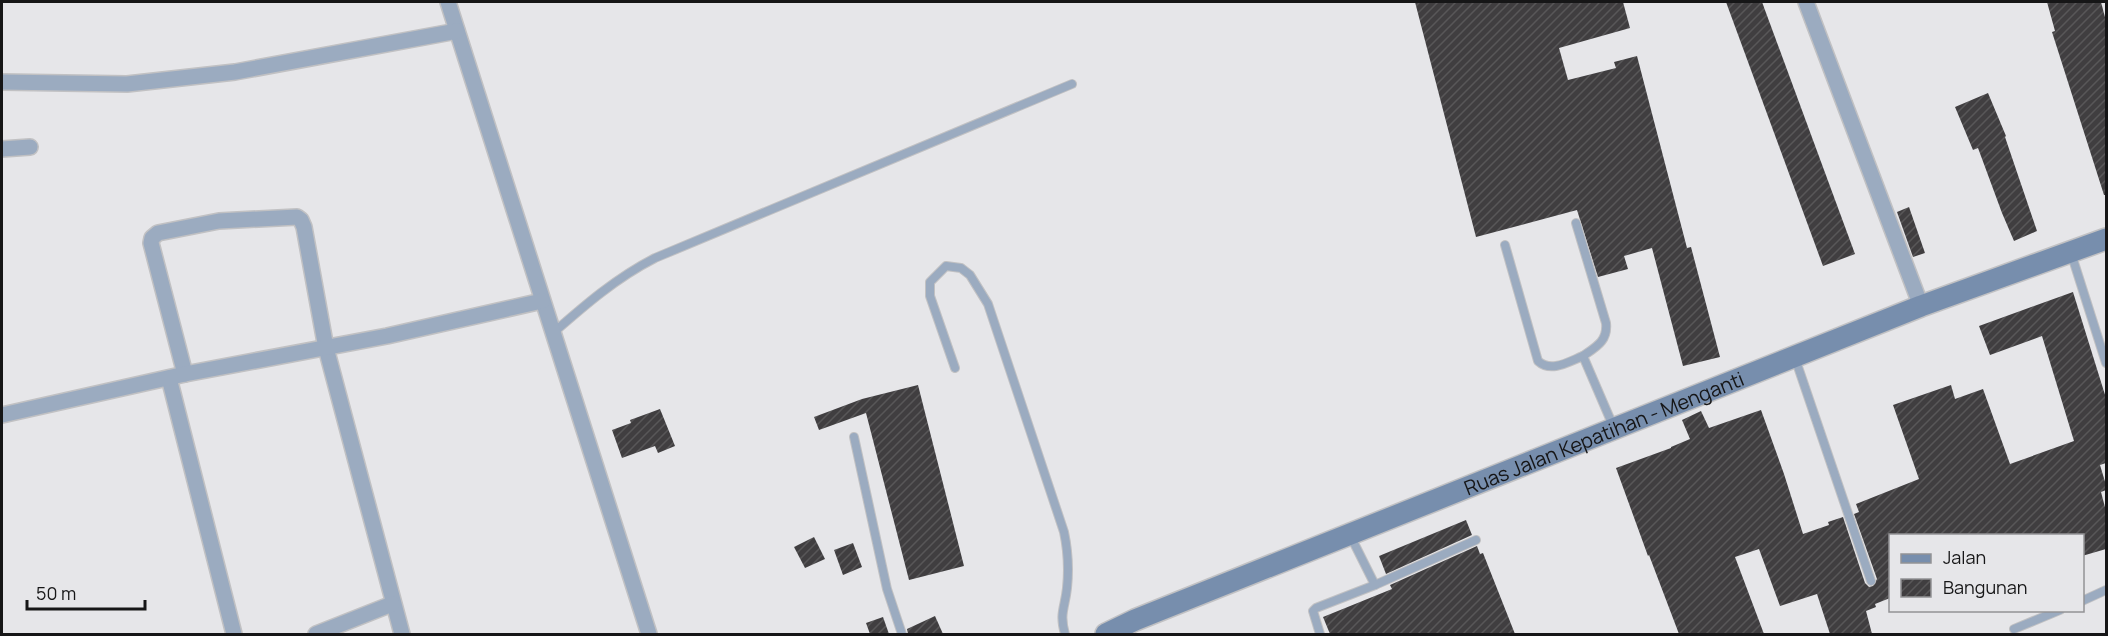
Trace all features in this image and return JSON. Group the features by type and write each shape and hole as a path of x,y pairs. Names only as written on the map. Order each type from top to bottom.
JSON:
{"main road":[{"name":"Ruas Jalan Kepatihan - Menganti","path":"1106,634 1135,620 1921,306 2070,252 2104,243"}],"street":[{"path":"448,2 649,634"},
{"path":"1806,2 1921,306"},
{"path":"2,82 127,84 235,72 457,31"},
{"path":"2,148 30,147"},
{"path":"185,374 151,243 152,238 158,233 219,221 297,217 301,220 326,348 392,604 402,634"},
{"path":"2,415 185,374 326,348 542,301"},
{"path":"169,378 234,634"},
{"path":"316,634 392,604"}],"lane":[{"path":"553,333 607,286 628,271 654,258 1072,84"},
{"path":"1505,245 1538,361 1544,366 1551,367 1583,356 1599,345 1607,331 1576,223"},
{"path":"2070,252 2106,363"},
{"path":"955,368 930,297 930,282 946,266 961,268 970,275 988,304 1064,532 1068,552 1067,586 1061,610 1061,621 1065,634"},
{"path":"1583,356 1614,429"},
{"path":"1795,357 1871,581"},
{"path":"854,437 887,589 902,634"},
{"path":"1350,535 1375,585"},
{"path":"1320,634 1313,615 1316,608 1375,585 1476,540"},
{"path":"2084,600 2106,590"},
{"path":"2014,629 2055,612"}],"building":[{"path":"1415,2 1623,2 1630,28 1559,48 1568,80 1616,68 1614,62 1637,56 1687,248 1691,247 1720,357 1683,366 1652,248 1624,256 1628,269 1598,277 1577,210 1476,237"},
{"path":"1726,2 1762,2 1855,254 1823,266"},
{"path":"2047,2 2101,2 2106,21 2106,195 2104,195 2052,32 2055,31"},
{"path":"1988,93 2006,136 2037,231 2014,241 1978,148 1973,150 1955,107"},
{"path":"1909,207 1925,253 1913,257 1897,212"},
{"path":"2073,292 2106,398 2106,463 2100,465 2106,485 2106,490 2101,492 2106,511 2106,549 2084,555 2084,534 1889,534 1889,598 1875,604 1876,607 1866,611 1872,634 1830,634 1817,594 1780,606 1759,549 1735,557 1764,634 1679,634 1616,468 1690,439 1682,420 1701,411 1709,428 1761,410 1803,534 1829,525 1828,522 1843,517 1865,583 1869,587 1873,586 1877,579 1854,514 1859,512 1856,504 1919,479 1893,405 1951,385 1955,399 1983,389 2010,464 2074,441 2042,336 1990,355 1979,326"},
{"path":"918,385 964,566 909,580 866,413 819,430 814,417 862,399"},
{"path":"660,409 675,446 658,453 655,446 622,458 612,430 631,423 630,420"},
{"path":"1466,520 1472,535 1386,574 1379,556"},
{"path":"814,537 825,559 805,568 794,547"},
{"path":"853,543 862,567 843,575 834,550"},
{"path":"1477,546 1480,554 1483,553 1515,634 1330,634 1323,617 1392,589 1390,585"},
{"path":"935,616 943,634 908,634 907,629"},
{"path":"883,617 889,634 870,634 866,623"}]}
